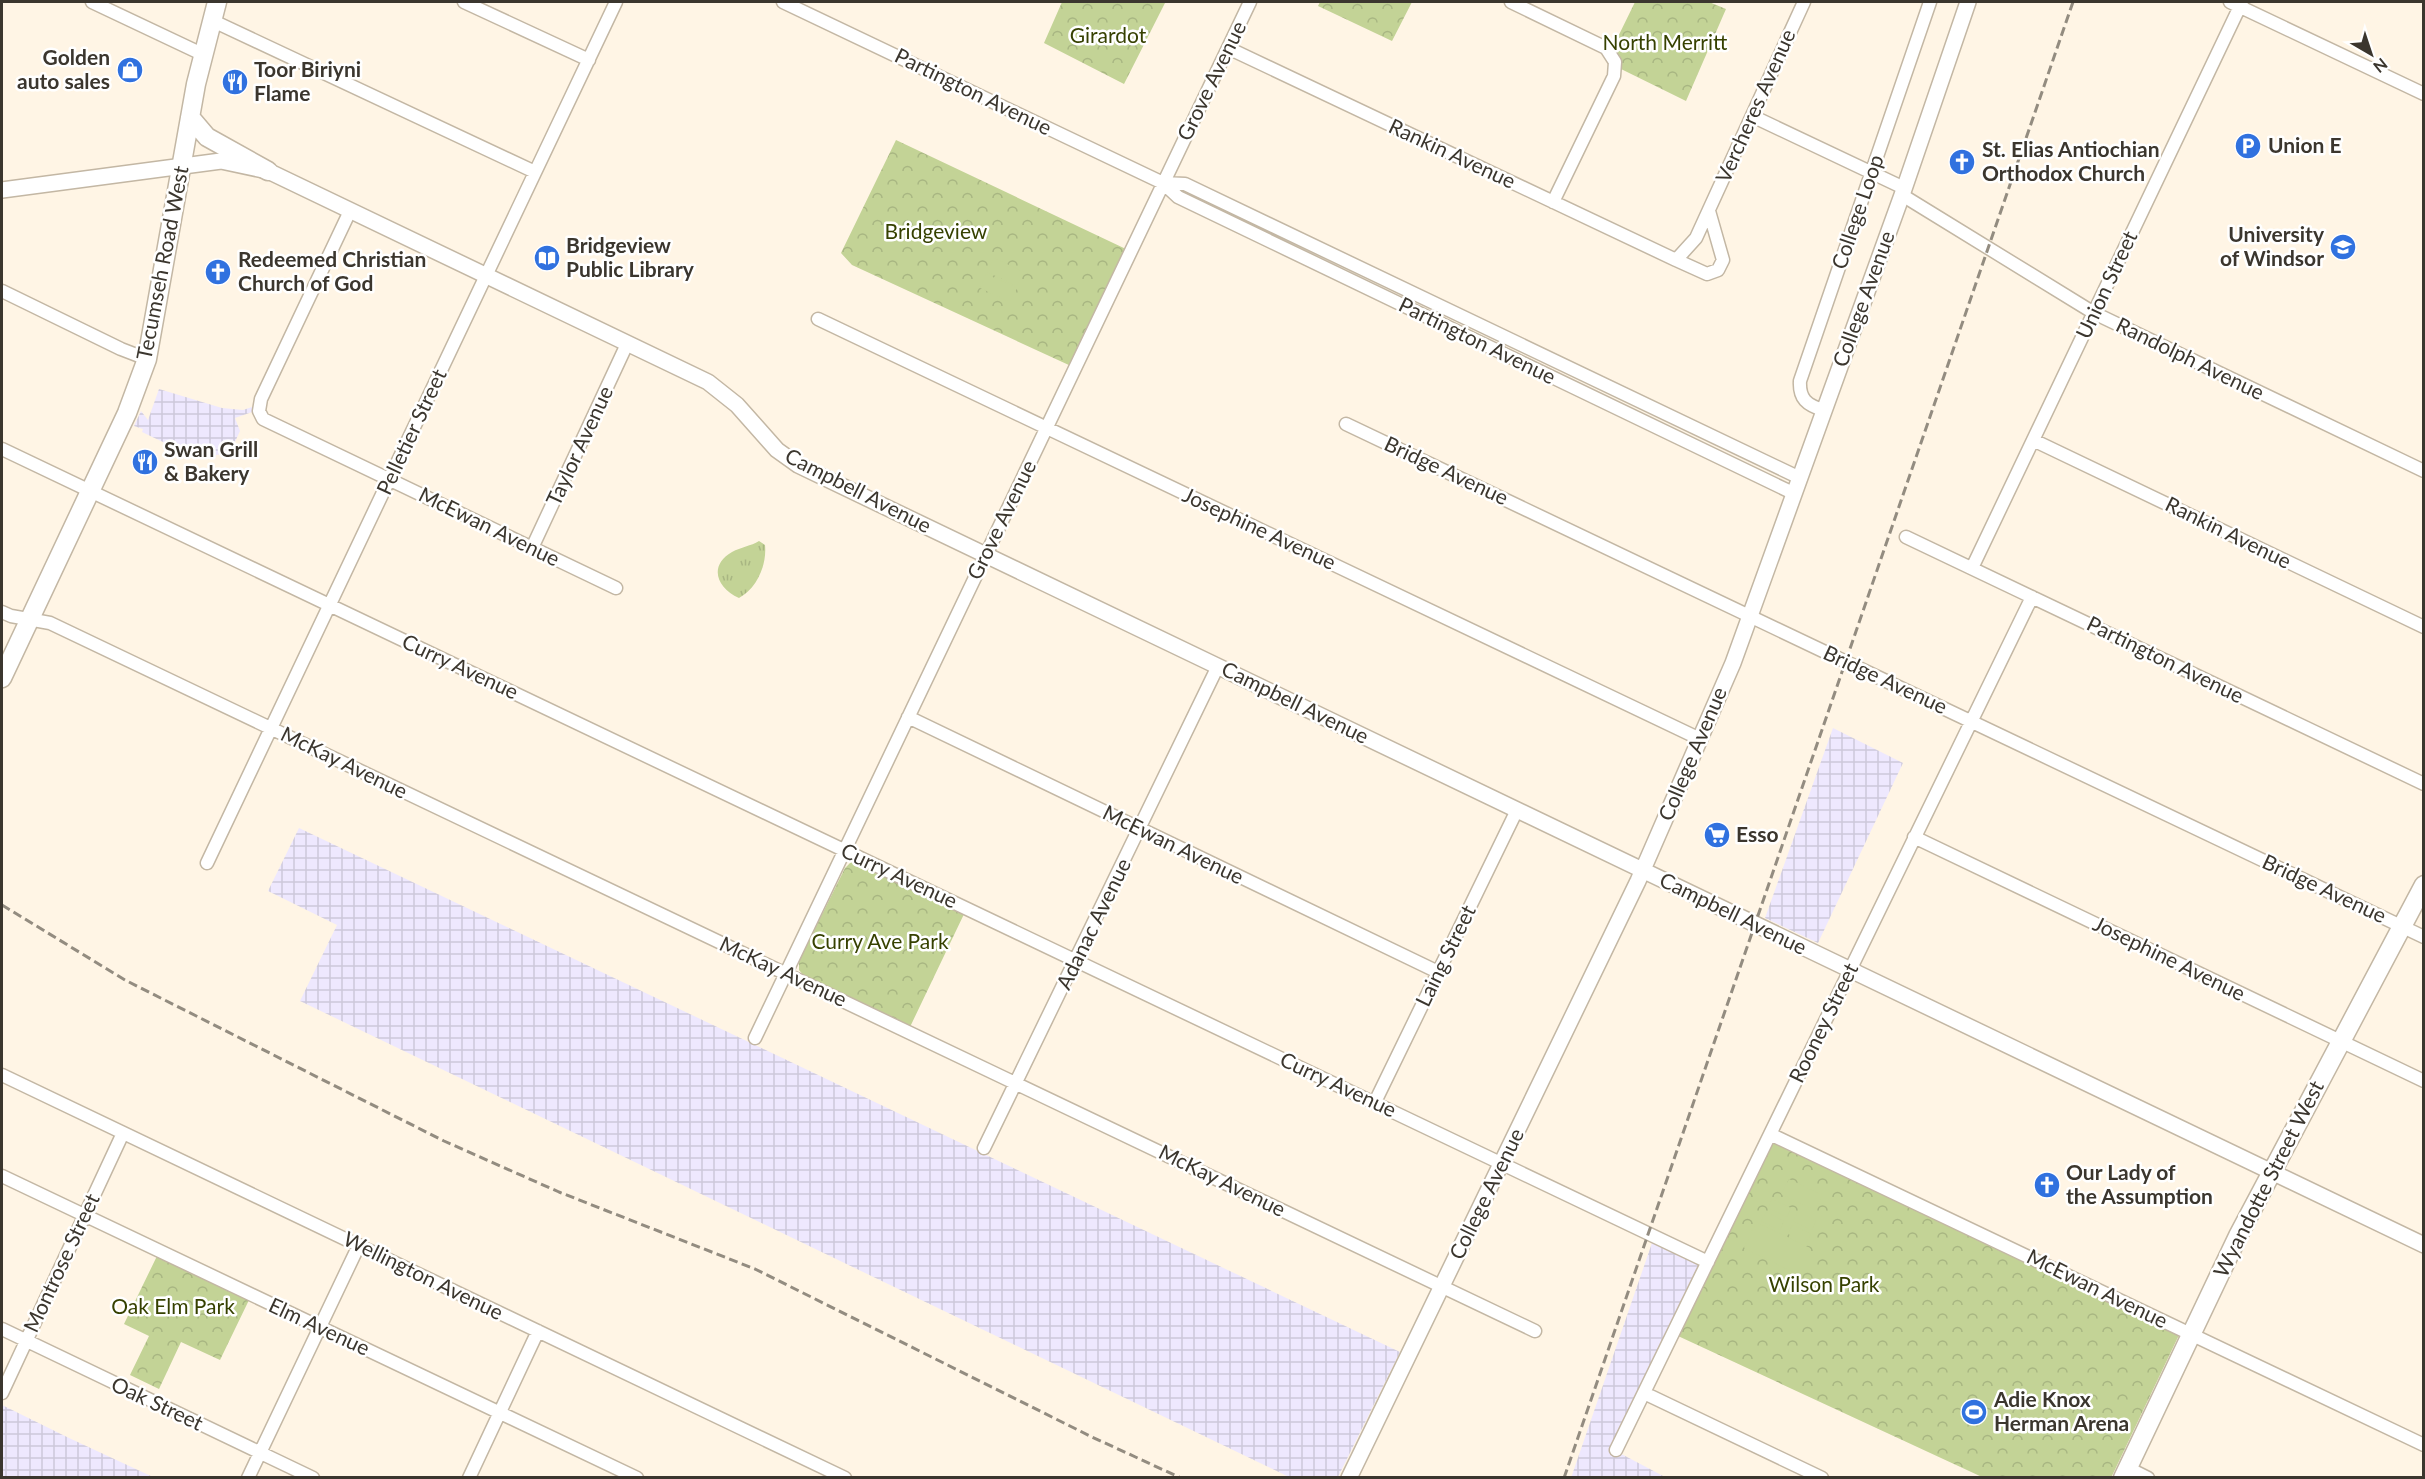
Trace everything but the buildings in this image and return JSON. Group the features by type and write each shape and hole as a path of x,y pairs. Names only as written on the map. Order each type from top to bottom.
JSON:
{"main road":[{"name":"Tecumseh Road West","path":"2,678 127,413 147,359 202,54 217,2"},
{"path":"190,117 207,137 268,171"},
{"name":"Wyandotte Street West","path":"2126,1473 2238,1236 2424,885"}],"street":[{"path":"92,2 202,54"},
{"path":"464,2 589,60"},
{"name":"Pelletier Street","path":"207,863 616,2"},
{"name":"Partington Avenue","path":"783,2 1163,183 1178,197 1795,494"},
{"name":"Grove Avenue","path":"755,1038 1250,2"},
{"path":"1511,2 1606,48 1615,62 1614,76 1553,202"},
{"name":"Vercheres Avenue","path":"1676,260 1696,238 1804,2"},
{"name":"College Loop","path":"1823,411 1804,402 1799,392 1800,381 1930,2"},
{"name":"College Avenue","path":"1349,1478 1643,870 1700,739 1751,617 1903,192 1968,2"},
{"path":"2237,3 2424,94"},
{"name":"Union Street","path":"1972,568 2094,313 2237,3"},
{"path":"211,20 535,172"},
{"name":"Rankin Avenue","path":"1228,48 1676,260"},
{"name":"Randolph Avenue","path":"1752,116 1871,172 2094,313 2424,471"},
{"name":"Campbell Avenue","path":"2,190 221,161 268,171 708,382 737,405 777,450 798,465 2424,1245"},
{"name":"Partington Avenue","path":"1163,183 1185,184 1800,478"},
{"name":"McEwan Avenue","path":"350,211 261,399 259,411 263,419 616,588"},
{"path":"1676,260 1707,274 1718,270 1723,260 1709,211"},
{"path":"2,291 121,349 147,359"},
{"name":"Josephine Avenue","path":"818,319 1700,739"},
{"name":"Taylor Avenue","path":"532,548 627,344"},
{"name":"Bridge Avenue","path":"1346,424 2424,937"},
{"name":"Rankin Avenue","path":"2033,440 2424,627"},
{"name":"Curry Avenue","path":"2,449 1708,1262"},
{"name":"Partington Avenue","path":"1906,537 2424,784"},
{"name":"Rooney Street","path":"1616,1450 2031,597"},
{"name":"McKay Avenue","path":"2,612 10,616 50,622 1535,1331"},
{"name":"Adanac Avenue","path":"984,1148 1218,666"},
{"name":"McEwan Avenue","path":"908,717 1438,972"},
{"name":"Laing Street","path":"1375,1102 1517,810"},
{"name":"Josephine Avenue","path":"1914,837 2424,1081"},
{"name":"Wellington Avenue","path":"2,1075 845,1478"},
{"name":"Montrose Street","path":"2,1393 123,1133"},
{"name":"McEwan Avenue","path":"1770,1134 2424,1445"},
{"name":"Elm Avenue","path":"2,1176 637,1478"},
{"path":"248,1478 358,1245"},
{"name":"Oak Street","path":"2,1329 313,1478"},
{"path":"469,1478 538,1331"},
{"path":"1644,1393 1822,1478"},
{"path":"2126,1473 2148,1478"}],"shaded area":[{"path":"159,389 222,408 243,410 252,407 252,412 235,418 240,431 234,444 229,453 216,455 215,458 167,444 134,426 141,411 148,420"},
{"path":"1833,728 1903,763 1818,943 1765,918"},
{"path":"299,828 1400,1352 1338,1477 1289,1477 300,1001 337,925 268,891"},
{"path":"1653,1240 1700,1263 1610,1448 1665,1477 1571,1478"},
{"path":"2,1405 69,1438 153,1477 2,1477"}],"green space":[{"name":"Girardot","path":"1062,2 1165,3 1124,84 1044,43"},
{"path":"1320,2 1412,2 1392,41 1318,6"},
{"name":"North Merritt","path":"1635,2 1709,2 1726,9 1686,101 1621,69 1618,55 1613,47"},
{"name":"Bridgeview","path":"896,140 1128,250 1071,366 852,265 841,253"},
{"path":"994,258 1024,272 1017,286 987,272"},
{"path":"986,274 1017,288 1010,302 980,288"},
{"path":"759,541 765,545 760,575 751,588 739,598 725,589 721,583 718,576 720,564 732,552"},
{"name":"Curry Ave Park","path":"852,861 861,862 965,912 910,1027 804,976 799,970 799,961 845,868"},
{"name":"Wilson Park","path":"1773,1141 2179,1335 2111,1478 1982,1477 1678,1336"},
{"path":"1789,1179 1822,1195 1815,1210 1781,1194"},
{"path":"1772,1199 1791,1208 1787,1217 1768,1208"},
{"path":"1766,1212 1784,1221 1780,1230 1761,1221"},
{"path":"1798,1212 1816,1221 1812,1230 1793,1221"},
{"path":"1756,1222 1810,1248 1797,1274 1744,1248"},
{"path":"1792,1225 1811,1234 1806,1243 1788,1234"},
{"name":"Oak Elm Park","path":"157,1256 249,1300 220,1360 181,1342 159,1389 130,1375 149,1336 124,1324"}],"railway":[{"path":"1564,1478 2073,2"},
{"path":"2,905 125,980 444,1141 559,1192 755,1269 1092,1437 1181,1478"}],"place":[{"name":"Golden auto sales","path":"130,70"},
{"name":"Toor Biriyni Flame","path":"235,82"},
{"name":"Union E","path":"2248,146"},
{"name":"St. Elias Antiochian Orthodox Church","path":"1962,162"},
{"name":"University of Windsor","path":"2343,247"},
{"name":"Bridgeview Public Library","path":"547,258"},
{"name":"Redeemed Christian Church of God","path":"218,272"},
{"name":"Swan Grill & Bakery","path":"145,462"},
{"name":"Esso","path":"1717,835"},
{"name":"Our Lady of the Assumption","path":"2047,1185"},
{"name":"Adie Knox Herman Arena","path":"1974,1412"}]}
